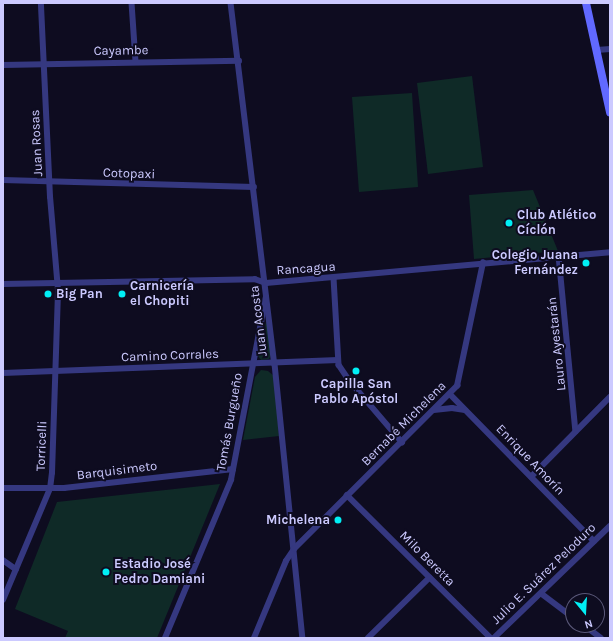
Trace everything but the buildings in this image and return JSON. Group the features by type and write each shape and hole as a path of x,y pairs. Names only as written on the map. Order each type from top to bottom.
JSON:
{"main road":[{"path":"586,3 610,112"}],"street":[{"name":"Juan Rosas","path":"41,3 56,282"},
{"path":"132,3 136,62"},
{"name":"Juan Acosta","path":"231,3 266,283 303,638"},
{"path":"597,50 610,49"},
{"name":"Cayambe","path":"3,65 239,61"},
{"name":"Cotopaxi","path":"3,180 50,183 254,187"},
{"name":"Rancagua","path":"3,284 255,279 266,283 610,252"},
{"name":"Lauro Ayestarán","path":"559,256 576,431"},
{"name":"Bernabé Michelena","path":"254,638 286,561 294,549 450,394 458,382 483,263"},
{"path":"334,278 338,360 349,380 402,442"},
{"name":"Torricelli","path":"3,600 50,489 55,371 56,282"},
{"name":"Tomás Burgueño","path":"165,638 233,468 251,365 267,294"},
{"name":"Camino Corrales","path":"3,373 251,365 338,360"},
{"name":"Enrique Amorín","path":"450,394 594,541"},
{"path":"531,477 610,397"},
{"path":"434,410 452,408 465,410"},
{"name":"Barquisimeto","path":"3,488 50,489 233,468"},
{"name":"Milo Beretta","path":"347,496 429,578 493,638"},
{"name":"Julio E. Suárez Peloduro","path":"493,638 542,594 610,526"},
{"path":"3,560 16,569"},
{"path":"368,638 429,578"},
{"path":"542,594 565,611"}],"green space":[{"path":"472,76 483,167 428,174 417,83"},
{"path":"412,93 418,187 359,192 352,97"},
{"name":"Club Atlético Cíclón","path":"533,190 558,251 474,259 469,195"},
{"path":"266,322 268,324 271,355 269,359 261,360 258,356"},
{"path":"261,370 268,371 274,376 279,436 243,440 255,377"},
{"path":"220,484 157,638 65,638 68,631 15,609 57,502"}],"place":[{"name":"Club Atlético Cíclón","path":"509,223"},
{"name":"Colegio Juana Fernández","path":"586,263"},
{"name":"Big Pan","path":"48,294"},
{"name":"Carnicería el Chopiti","path":"122,294"},
{"name":"Capilla San Pablo Apóstol","path":"356,371"},
{"name":"Michelena","path":"338,520"},
{"name":"Estadio José Pedro Damiani","path":"106,572"}]}
